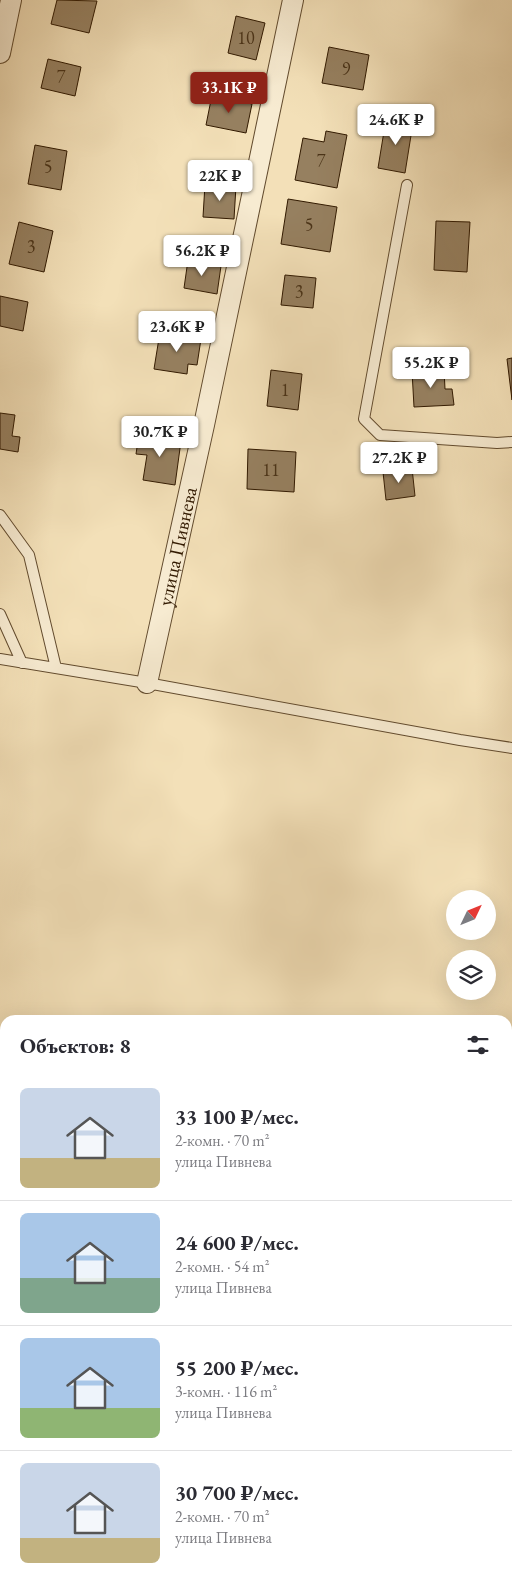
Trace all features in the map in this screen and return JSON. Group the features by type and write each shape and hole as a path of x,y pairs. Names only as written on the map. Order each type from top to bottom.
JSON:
{"street":[{"path":"0,53 11,0"},
{"name":"улица Пивнева","path":"148,682 202,435 292,0"}],"lane":[{"path":"407,185 364,419 380,435 498,443 512,442"},
{"path":"0,515 29,556 56,668"},
{"path":"0,614 22,663"},
{"path":"0,659 148,682 512,748"}],"building":[{"path":"57,0 97,1 89,33 51,24"},
{"path":"236,16 265,23 256,60 228,53"},
{"path":"329,47 369,55 363,90 322,83"},
{"path":"48,59 81,67 75,96 41,88"},
{"path":"212,95 252,104 246,133 206,125"},
{"path":"386,119 413,123 405,173 378,168"},
{"path":"326,131 347,135 337,188 295,180 303,138 324,142"},
{"path":"35,145 67,151 61,190 28,184"},
{"path":"205,184 236,186 234,219 203,217"},
{"path":"288,199 337,207 330,252 281,244"},
{"path":"436,221 470,222 467,272 434,270"},
{"path":"19,222 53,231 44,272 9,264"},
{"path":"188,260 221,266 217,294 184,288"},
{"path":"285,275 316,278 313,308 281,305"},
{"path":"0,296 28,302 23,331 0,326"},
{"path":"160,332 201,339 197,365 188,364 187,374 154,369"},
{"path":"512,358 512,400 507,359"},
{"path":"444,369 445,389 452,389 454,405 414,407 412,371"},
{"path":"271,370 302,374 298,410 267,406"},
{"path":"0,413 15,415 12,436 20,437 18,452 0,449"},
{"path":"139,434 181,441 175,485 143,480 147,455 136,454"},
{"path":"248,449 296,452 294,492 247,489"},
{"path":"412,468 415,496 386,500 383,472"}]}
